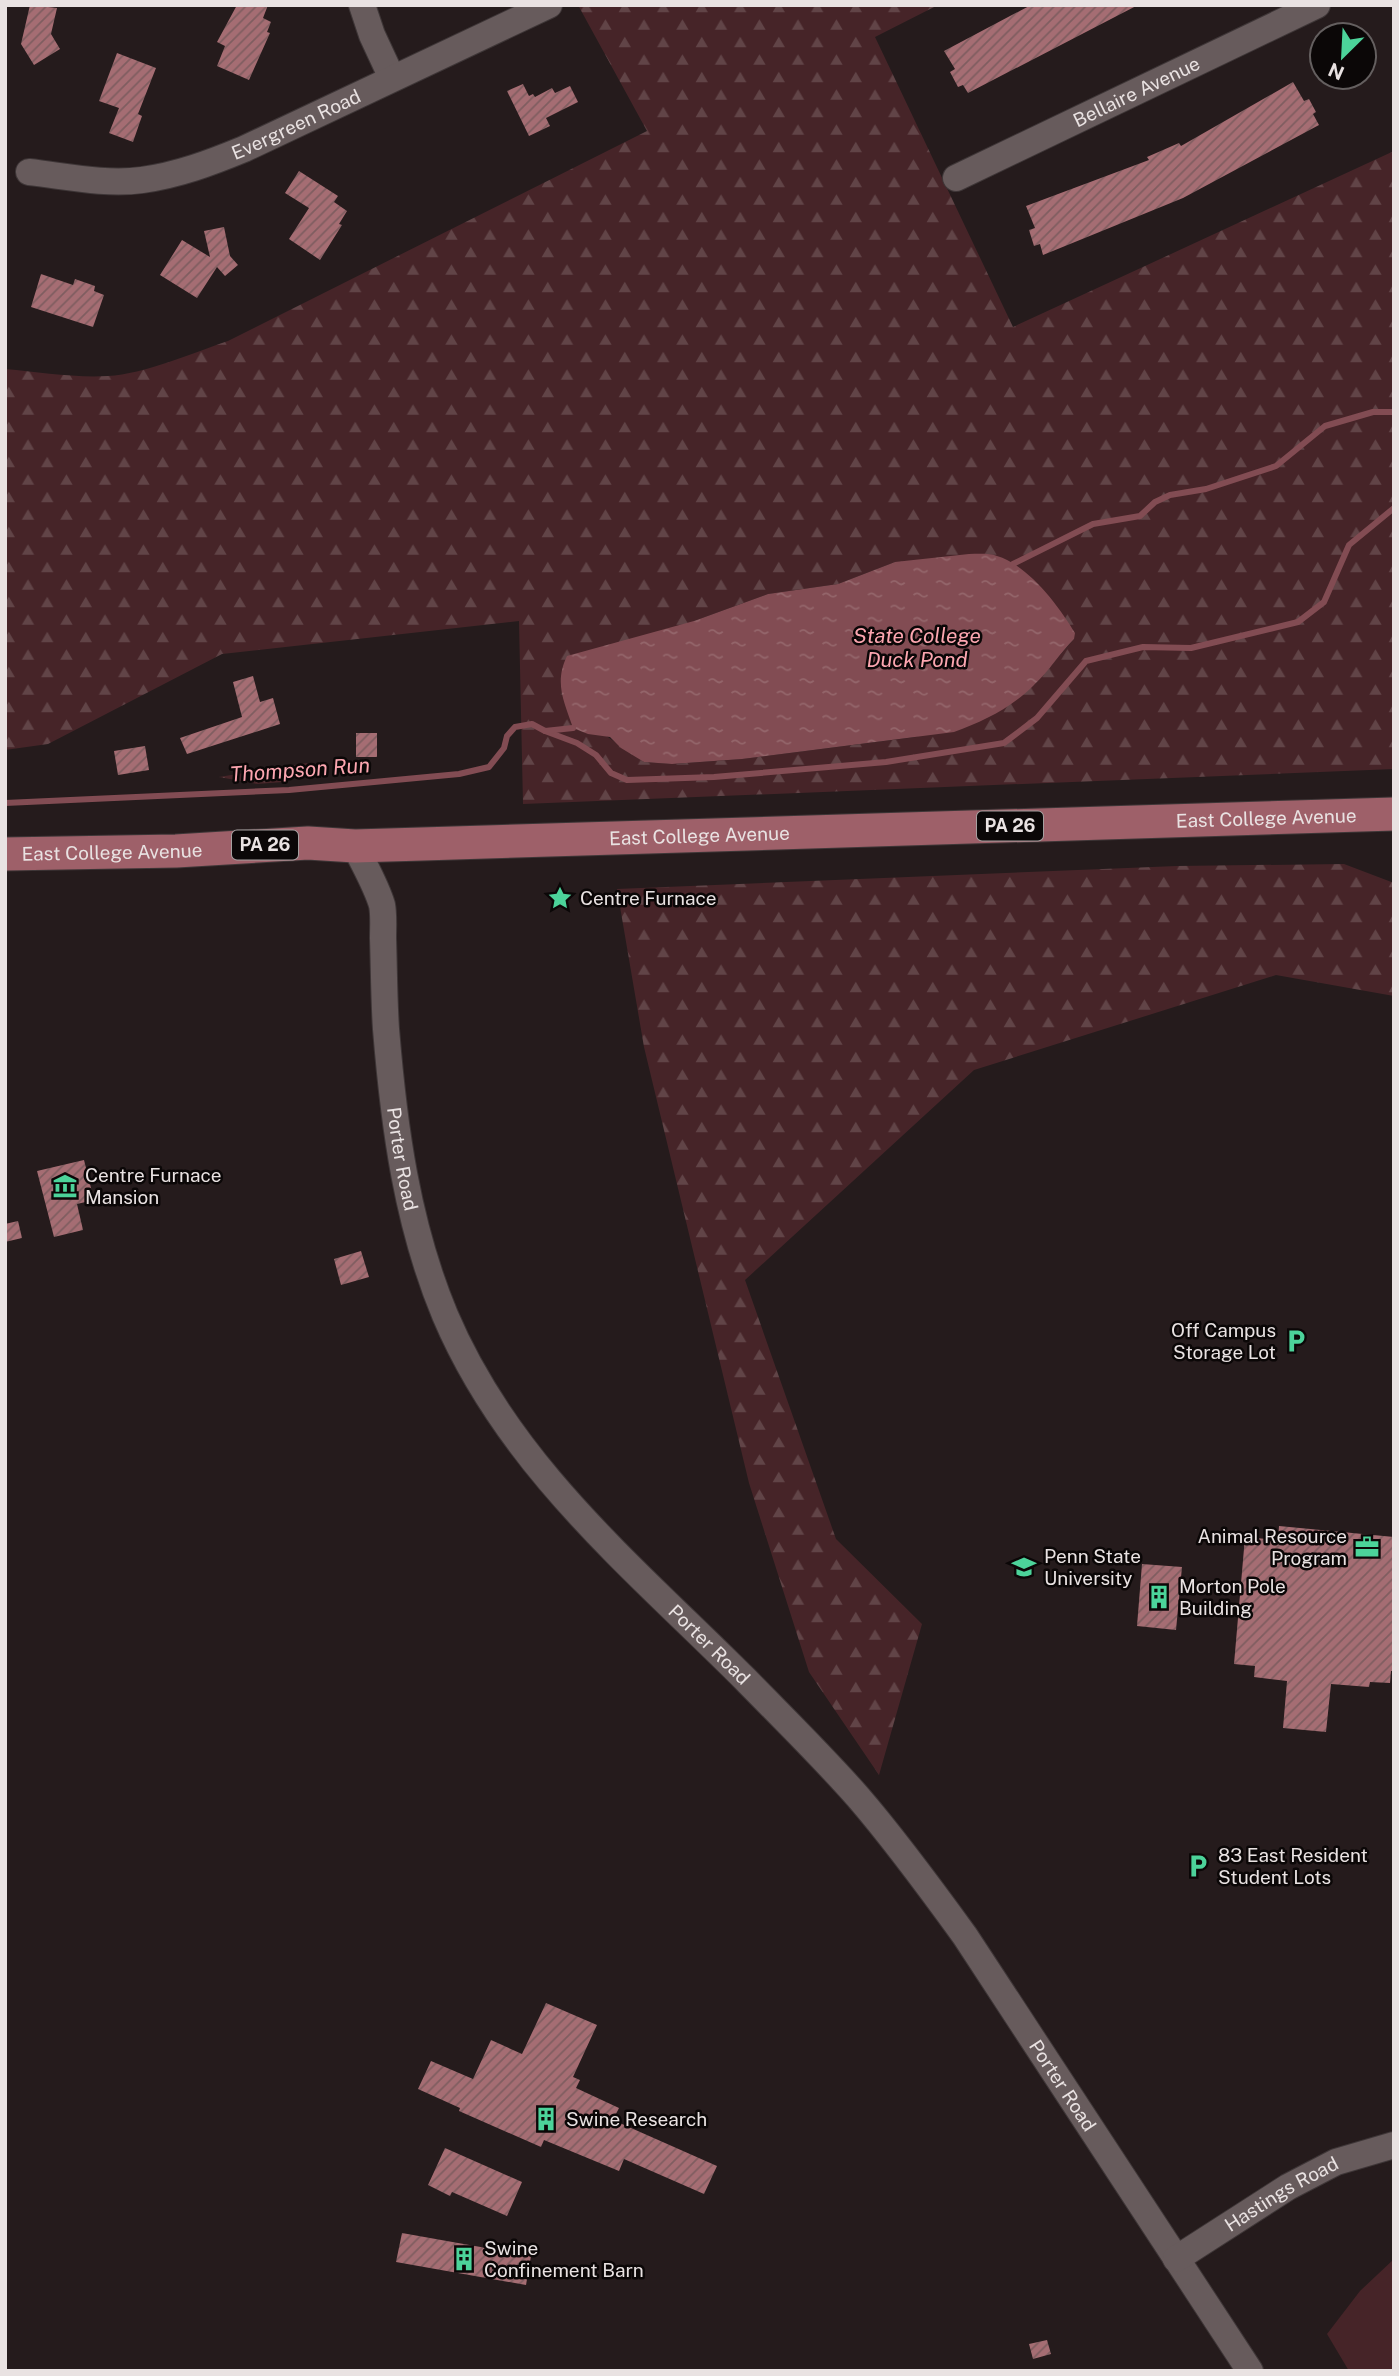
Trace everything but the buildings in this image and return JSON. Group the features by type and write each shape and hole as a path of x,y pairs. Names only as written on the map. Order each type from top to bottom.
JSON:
{"main road":[{"name":"East College Avenue","path":"5,854 176,851 308,843 355,846 1394,814"}],"street":[{"path":"362,5 372,36 392,78"},
{"name":"Evergreen Road","path":"29,172 113,181 140,180 193,170 244,149 549,5"},
{"name":"Bellaire Avenue","path":"956,178 1317,5"},
{"name":"Porter Road","path":"355,846 382,907 386,1027 395,1121 399,1154 413,1216 446,1316 498,1413 519,1445 558,1493 628,1567 815,1751 913,1865 965,1936 1250,2371"},
{"name":"Hastings Road","path":"1176,2259 1288,2186 1336,2162 1394,2145"}],"green space":[{"path":"578,5 938,5 875,37 1013,327 1394,151 1394,769 523,804 519,621 222,654 48,744 5,750 5,369 108,376 168,362 228,341 647,131","holes":["895,562 1074,639 1035,684 916,737 742,759 673,764 644,762 605,735 694,621 768,594 838,584"]},
{"path":"307,763 314,778 293,775 283,782 257,784 219,777"},
{"path":"1344,864 1394,883 1394,996 1276,975 974,1070 745,1280 836,1539 922,1624 879,1775 809,1672 749,1483 644,1047 617,889 1177,866"},
{"path":"1394,2259 1394,2371 1349,2371 1327,2334 1360,2291"}],"water":[{"name":"State College Duck Pond","path":"969,554 994,555 1020,568 1042,588 1075,633 1074,639 1045,674 1025,693 997,713 976,723 954,732 742,759 672,764 644,762 621,748 610,737 588,734 573,728 561,684 567,656 694,621 768,594 838,584 895,562"}],"waterway":[{"path":"1013,564 1093,524 1140,516 1155,502 1170,495 1206,489 1276,466 1325,426 1373,412 1394,412"},
{"path":"545,731 577,743 596,755 611,773 627,780 714,777 886,762 1004,743 1037,718 1086,661 1143,647 1191,648 1298,622 1324,602 1349,545 1394,508"},
{"name":"Thompson Run","path":"5,803 289,790 459,774 489,767 504,748 507,736 515,727 532,724 545,731 573,728"}],"place":[{"name":"Centre Furnace","path":"560,898"},
{"name":"Centre Furnace Mansion","path":"65,1186"},
{"name":"Off Campus Storage Lot","path":"1296,1341"},
{"name":"Animal Resource Program","path":"1367,1547"},
{"name":"Penn State University","path":"1024,1567"},
{"name":"Morton Pole Building","path":"1159,1597"},
{"name":"83 East Resident Student Lots","path":"1198,1866"},
{"name":"Swine Research","path":"546,2119"},
{"name":"Swine Confinement Barn","path":"464,2259"}]}
